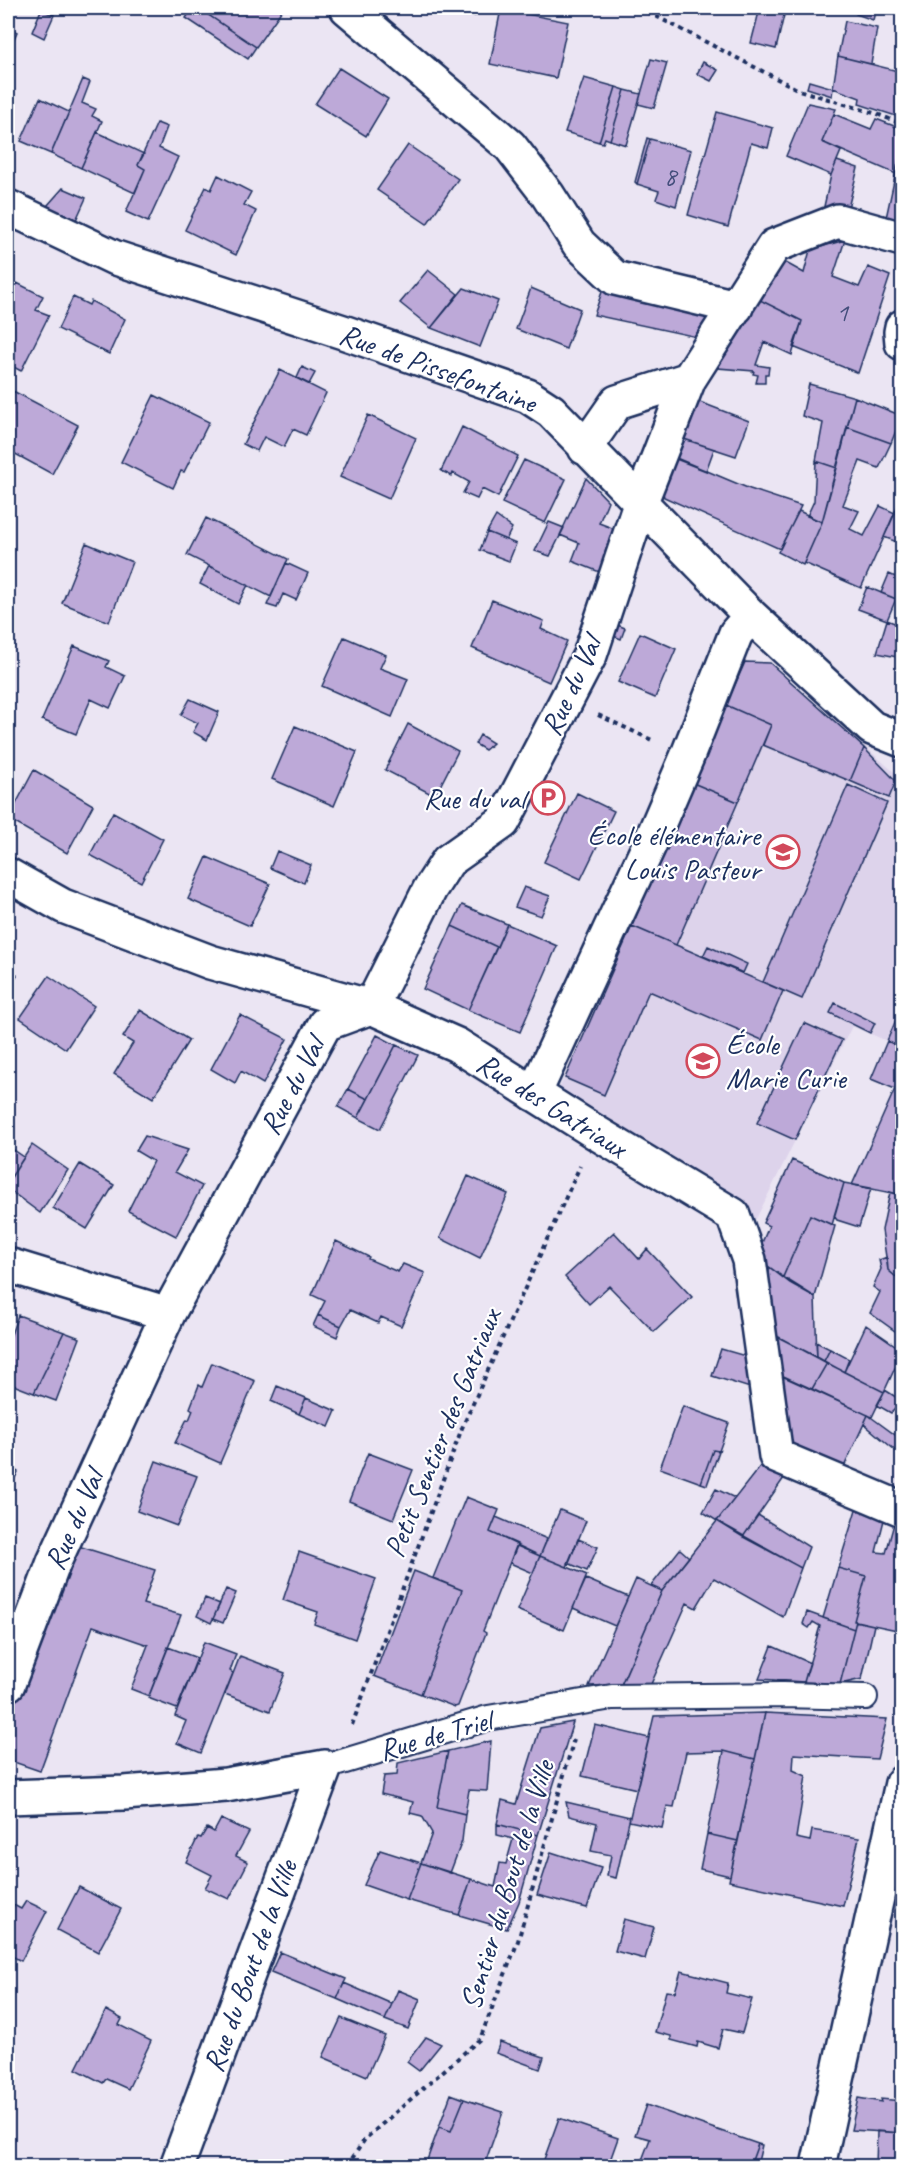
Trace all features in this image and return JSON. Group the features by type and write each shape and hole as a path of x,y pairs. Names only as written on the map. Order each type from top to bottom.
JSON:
{"street":[{"path":"347,8 510,146 547,194 579,244 615,278 736,307"},
{"name":"Rue de Pissefontaine","path":"8,207 113,257 343,332 528,396 551,411 751,616 872,728 903,740"},
{"name":"Rue du Val","path":"8,1684 54,1562 168,1314 325,1024 371,1007 430,889 448,861 503,822 590,655 640,504 689,379 774,246 838,221 903,239"},
{"path":"903,327 901,332 903,343"},
{"path":"585,448 617,402 689,379"},
{"path":"534,1094 651,841 736,633 751,616"},
{"name":"Rue des Gatriaux","path":"8,875 63,906 210,962 371,1007 457,1045 733,1215 749,1260 776,1456 903,1509"},
{"path":"8,1265 168,1314"},
{"name":"Rue de Triel","path":"8,1797 124,1793 226,1785 325,1767"},
{"name":"Rue du Bout de la Ville","path":"177,2166 325,1767"},
{"path":"818,2166 903,1783"}],"lane":[{"name":"Rue de Triel","path":"325,1767 488,1718 612,1697 782,1695 866,1697"}],"path":[{"path":"640,8 799,90 903,124"},
{"path":"566,700 687,757"},
{"name":"Petit Sentier des Gatriaux","path":"357,1757 352,1725 462,1428 595,1132"},
{"name":"Sentier du Bout de la Ville","path":"347,2166 365,2139 480,2039 518,1941 584,1702"}],"shaded area":[{"path":"745,662 770,663 902,779 902,1006 887,1041 852,1026 756,1219 555,1098 632,926"}],"building":[{"path":"193,8 198,8 256,47 248,59 186,18"},
{"path":"198,8 278,8 282,10 256,47"},
{"path":"454,8 478,8 475,16"},
{"path":"760,8 785,11 776,49 751,43"},
{"path":"857,8 876,8 873,20 856,14"},
{"path":"501,9 568,22 556,78 490,64"},
{"path":"41,10 54,15 44,38 32,32"},
{"path":"845,21 877,28 871,64 838,56"},
{"path":"8,28 17,32 10,48 8,47"},
{"path":"838,56 902,72 902,118 859,104 860,98 833,88"},
{"path":"651,59 667,63 654,108 638,104"},
{"path":"703,62 718,70 711,81 697,74"},
{"path":"339,68 388,99 366,136 315,104"},
{"path":"584,78 616,87 599,142 565,132"},
{"path":"83,79 90,82 82,103 96,109 92,116 102,121 81,168 51,154"},
{"path":"809,81 833,88 832,96 807,88"},
{"path":"616,87 625,90 610,140 605,138 603,143 599,142"},
{"path":"625,90 641,94 626,145 610,140"},
{"path":"40,98 69,112 51,154 21,141"},
{"path":"808,103 836,109 822,142 841,151 831,175 786,156"},
{"path":"717,112 773,128 768,148 751,143 728,227 688,215"},
{"path":"834,114 871,129 876,119 902,129 902,144 896,174 822,142"},
{"path":"157,123 167,127 159,148 178,157 148,222 126,212 145,169 138,165"},
{"path":"97,132 144,154 138,165 145,169 135,193 81,168"},
{"path":"647,138 650,139 637,184 635,182"},
{"path":"650,139 691,150 676,206 656,199 659,191 637,184"},
{"path":"902,144 902,217 885,221 886,218"},
{"path":"408,145 458,179 427,224 377,190"},
{"path":"837,161 858,168 848,208 823,211 831,175"},
{"path":"218,175 251,192 244,205 256,211 236,255 185,230 206,187 211,190"},
{"path":"63,188 86,198 76,220 47,206"},
{"path":"845,240 833,277 859,287 868,267 890,276 858,373 793,347 802,321 756,298 779,259 804,273 810,250"},
{"path":"428,270 458,294 431,328 400,303"},
{"path":"17,283 43,296 36,310 49,315 21,371 8,364 8,302"},
{"path":"464,288 498,301 480,347 431,328"},
{"path":"531,288 580,309 566,349 516,329"},
{"path":"603,289 711,317 697,337 594,315"},
{"path":"73,297 89,305 91,301 125,319 109,354 58,329"},
{"path":"756,298 802,321 792,355 764,342 756,365 769,367 768,374 765,374 765,383 756,383 758,375 753,374 754,371 718,368"},
{"path":"302,367 315,373 309,384 297,378"},
{"path":"280,370 326,393 306,435 293,429 284,447 264,437 257,451 243,444"},
{"path":"809,384 855,397 837,468 816,461 823,423 802,416"},
{"path":"13,391 78,425 52,474 8,450 8,401"},
{"path":"154,395 209,422 184,472 181,471 173,488 121,462"},
{"path":"855,397 902,416 891,443 847,427"},
{"path":"692,399 749,421 736,456 678,437"},
{"path":"368,415 416,438 389,499 340,477"},
{"path":"462,427 518,456 498,497 482,489 477,499 463,493 469,482 453,473 452,476 441,471"},
{"path":"847,427 891,443 879,468 860,461 843,505 859,511 850,529 864,536 880,506 895,513 861,588 804,563 822,522"},
{"path":"678,437 714,449 706,471 671,457"},
{"path":"669,455 750,489 801,506 780,549 664,497 659,477"},
{"path":"524,460 566,479 545,523 502,503"},
{"path":"816,461 837,468 822,522 807,516 814,501"},
{"path":"586,478 608,501 599,523 620,531 607,575 572,561 579,543 560,535"},
{"path":"897,507 902,509 902,544 884,537"},
{"path":"799,511 822,522 803,565 778,552"},
{"path":"496,516 512,528 506,540 487,532"},
{"path":"206,518 288,559 271,597 187,555"},
{"path":"549,522 564,528 550,556 535,551"},
{"path":"487,532 516,544 509,561 480,550"},
{"path":"86,543 132,562 109,622 62,603"},
{"path":"286,563 308,573 296,600 283,594 277,608 267,605"},
{"path":"209,566 248,585 238,604 200,584"},
{"path":"889,574 902,580 896,599 881,593"},
{"path":"867,587 896,599 887,620 858,609"},
{"path":"492,600 544,621 541,629 567,641 549,682 472,648"},
{"path":"887,620 902,626 902,661 897,657 877,653"},
{"path":"615,624 625,628 621,639 611,635"},
{"path":"640,633 676,649 655,698 618,682"},
{"path":"344,637 386,655 380,668 408,679 392,717 322,686"},
{"path":"74,646 109,661 106,667 125,676 110,708 91,699 76,734 42,720"},
{"path":"745,662 770,663 864,748 850,781 763,745 771,725 726,705"},
{"path":"190,699 219,712 207,740 193,732 198,723 181,715"},
{"path":"726,705 771,725 738,802 693,783"},
{"path":"408,724 458,751 435,796 385,770"},
{"path":"295,726 357,752 334,806 272,779"},
{"path":"480,735 493,743 485,750 475,744"},
{"path":"864,748 896,781 889,798 850,781"},
{"path":"34,770 93,805 67,853 8,819"},
{"path":"693,783 738,802 676,945 632,926"},
{"path":"848,785 887,803 802,999 763,982"},
{"path":"577,793 614,811 581,879 544,862"},
{"path":"113,812 163,839 141,882 90,855"},
{"path":"277,851 311,865 304,883 270,868"},
{"path":"207,857 270,884 250,926 188,899"},
{"path":"524,887 550,896 541,916 515,907"},
{"path":"462,905 507,924 497,947 452,926"},
{"path":"507,924 557,946 520,1032 468,1010"},
{"path":"452,926 497,947 468,1010 423,989"},
{"path":"632,926 783,991 762,1040 649,991 604,1095 565,1078"},
{"path":"708,946 747,964 743,973 703,956"},
{"path":"8,970 17,975 8,994"},
{"path":"49,976 94,1006 66,1049 20,1018"},
{"path":"835,1003 875,1023 870,1033 830,1013"},
{"path":"902,1006 902,1048 887,1041"},
{"path":"140,1010 189,1040 153,1098 114,1074 133,1043 123,1037"},
{"path":"240,1015 287,1039 263,1084 241,1071 235,1083 211,1069"},
{"path":"804,1023 842,1040 795,1140 757,1123"},
{"path":"377,1035 396,1045 368,1099 348,1089"},
{"path":"887,1041 902,1048 902,1073 895,1089 871,1079"},
{"path":"396,1045 418,1055 380,1129 358,1118"},
{"path":"902,1073 902,1195 852,1185 874,1136"},
{"path":"348,1089 368,1099 358,1118 338,1107"},
{"path":"145,1136 188,1150 175,1172 202,1186 176,1236 128,1211 153,1161 136,1151"},
{"path":"32,1145 68,1170 40,1213 8,1189 8,1182"},
{"path":"8,1146 24,1157 8,1182"},
{"path":"792,1160 844,1183 832,1225 810,1215 783,1277 756,1257 769,1226 763,1223"},
{"path":"80,1164 114,1185 87,1229 53,1208"},
{"path":"468,1176 508,1194 480,1258 440,1238"},
{"path":"844,1183 871,1188 859,1227 837,1220 834,1216"},
{"path":"890,1192 902,1195 902,1282 888,1270 882,1230"},
{"path":"810,1215 835,1226 815,1297 783,1277"},
{"path":"614,1232 639,1259 647,1249 692,1297 654,1332 609,1286 589,1304 565,1277"},
{"path":"336,1241 398,1272 403,1264 425,1273 401,1326 381,1317 378,1323 350,1310 341,1326 318,1315 325,1301 312,1295"},
{"path":"887,1257 888,1270 902,1282 902,1336 870,1313 880,1292 873,1287 881,1269 879,1260"},
{"path":"769,1267 790,1283 815,1297 817,1357 770,1333"},
{"path":"18,1315 64,1332 34,1393 8,1383 8,1343"},
{"path":"318,1315 341,1326 337,1337 313,1326"},
{"path":"866,1325 902,1350 902,1373 895,1368 884,1392 844,1372"},
{"path":"64,1332 80,1338 56,1401 34,1393"},
{"path":"775,1335 827,1363 812,1389 779,1374"},
{"path":"816,1342 830,1349 824,1361 817,1357"},
{"path":"721,1349 749,1357 753,1389 712,1376"},
{"path":"830,1349 849,1359 844,1372 824,1361"},
{"path":"212,1363 255,1381 220,1463 175,1443 187,1419 189,1420 193,1410 190,1408 199,1385 202,1387"},
{"path":"827,1363 884,1392 872,1417 812,1389"},
{"path":"782,1376 868,1415 843,1469 785,1440 781,1397"},
{"path":"277,1386 306,1398 299,1414 271,1401"},
{"path":"885,1390 902,1401 902,1415 895,1409 891,1413 877,1405"},
{"path":"306,1398 336,1411 329,1427 299,1414"},
{"path":"683,1406 729,1423 719,1451 713,1450 701,1483 660,1468"},
{"path":"868,1415 902,1440 902,1456 864,1424"},
{"path":"713,1450 719,1451 707,1485 701,1483"},
{"path":"368,1453 413,1470 393,1519 349,1501"},
{"path":"156,1461 197,1476 177,1526 137,1511"},
{"path":"761,1465 784,1478 743,1537 717,1521"},
{"path":"8,1466 18,1472 8,1492"},
{"path":"716,1489 735,1498 717,1521 703,1512"},
{"path":"466,1497 499,1510 490,1532 517,1544 483,1631 486,1633 458,1706 455,1707 421,1694 462,1590 433,1578"},
{"path":"858,1503 885,1516 876,1552 886,1553 895,1520 902,1524 902,1631 854,1621 866,1576 838,1568"},
{"path":"560,1510 586,1521 567,1567 540,1556"},
{"path":"758,1515 809,1547 801,1568 743,1537"},
{"path":"496,1517 547,1539 540,1556 490,1532"},
{"path":"717,1521 801,1568 783,1617 714,1578 696,1608 687,1603 651,1684 620,1687 662,1591"},
{"path":"578,1539 598,1547 587,1571 568,1563"},
{"path":"75,1545 155,1570 143,1604 181,1615 149,1696 131,1689 148,1645 93,1626 40,1771 8,1760 8,1719 57,1582"},
{"path":"517,1546 540,1556 533,1573 510,1563"},
{"path":"680,1549 689,1557 662,1591 651,1586"},
{"path":"299,1552 376,1579 355,1639 314,1624 318,1612 283,1600"},
{"path":"540,1556 587,1575 564,1630 517,1610"},
{"path":"838,1568 866,1576 854,1629 823,1618"},
{"path":"414,1571 462,1590 421,1694 374,1676"},
{"path":"586,1579 628,1597 615,1626 573,1608"},
{"path":"636,1579 662,1591 621,1685 589,1686"},
{"path":"226,1589 236,1593 223,1623 213,1619"},
{"path":"205,1598 220,1604 211,1623 197,1616"},
{"path":"807,1612 854,1629 840,1684 804,1682 820,1626 813,1622 809,1628 803,1624"},
{"path":"856,1621 874,1625 862,1679 840,1684"},
{"path":"204,1642 236,1654 230,1671 233,1673 201,1753 177,1743 186,1721 175,1716"},
{"path":"772,1646 810,1663 804,1682 759,1679"},
{"path":"168,1647 197,1658 177,1709 148,1698"},
{"path":"240,1656 285,1673 270,1711 225,1694"},
{"path":"765,1713 755,1759 724,1751 686,1752 674,1807 667,1806 662,1828 629,1821 654,1716"},
{"path":"765,1713 887,1719 877,1759 794,1754 793,1770 806,1776 796,1838 810,1841 812,1830 859,1838 843,1906 729,1881"},
{"path":"573,1722 538,1835 497,1824 502,1800 516,1804 540,1728"},
{"path":"595,1725 649,1738 637,1789 582,1776"},
{"path":"491,1741 487,1791 469,1790 465,1814 437,1807 448,1751"},
{"path":"448,1751 437,1807 465,1814 462,1841 450,1873 421,1863 432,1833 422,1816 410,1813 413,1802 381,1794 384,1776 397,1775 398,1763"},
{"path":"724,1751 755,1759 738,1841 707,1834"},
{"path":"566,1802 630,1817 616,1878 607,1876 611,1855 591,1851 597,1823 569,1816"},
{"path":"221,1819 249,1832 236,1856 248,1862 229,1899 205,1888 212,1875 186,1862 198,1837 201,1838 207,1828 214,1832"},
{"path":"497,1824 538,1835 519,1902 507,1929 459,1915 471,1879 495,1887 500,1863 506,1864 513,1839 497,1835"},
{"path":"707,1834 738,1841 730,1876 700,1869"},
{"path":"380,1850 421,1863 407,1900 364,1885"},
{"path":"551,1852 601,1868 587,1908 537,1895"},
{"path":"421,1863 471,1879 459,1915 407,1900"},
{"path":"79,1887 121,1909 98,1952 57,1930"},
{"path":"26,1901 47,1911 21,1961 8,1954 8,1902 21,1909"},
{"path":"624,1919 654,1927 645,1959 615,1951"},
{"path":"280,1952 346,1979 337,1999 271,1972"},
{"path":"681,1971 728,1983 726,1993 752,1999 742,2033 723,2029 718,2048 698,2042 697,2047 671,2040 671,2036 655,2032 666,1991 675,1992"},
{"path":"344,1983 392,2004 385,2020 337,1999"},
{"path":"398,1990 420,1999 408,2029 385,2020"},
{"path":"106,2010 122,2019 119,2025 151,2041 128,2089 106,2079 103,2083 76,2069"},
{"path":"341,2018 385,2036 367,2076 323,2057"},
{"path":"426,2037 441,2044 419,2071 407,2062"},
{"path":"500,2042 544,2057 540,2069 496,2053"},
{"path":"451,2094 464,2099 451,2131 439,2127"},
{"path":"858,2098 882,2102 881,2099 902,2101 902,2133 851,2130"},
{"path":"464,2099 503,2112 484,2166 438,2166 426,2163 439,2127 451,2131"},
{"path":"646,2105 758,2144 750,2166 660,2166 642,2160 650,2139 635,2135"},
{"path":"559,2118 618,2138 608,2166 542,2165"},
{"path":"877,2131 902,2133 902,2166 876,2166"},
{"path":"758,2144 762,2145 757,2166 750,2166"}],"place":[{"name":"Rue du val","path":"548,798"},
{"name":"École élémentaire Louis Pasteur","path":"783,852"},
{"name":"École Marie Curie","path":"703,1061"}]}
